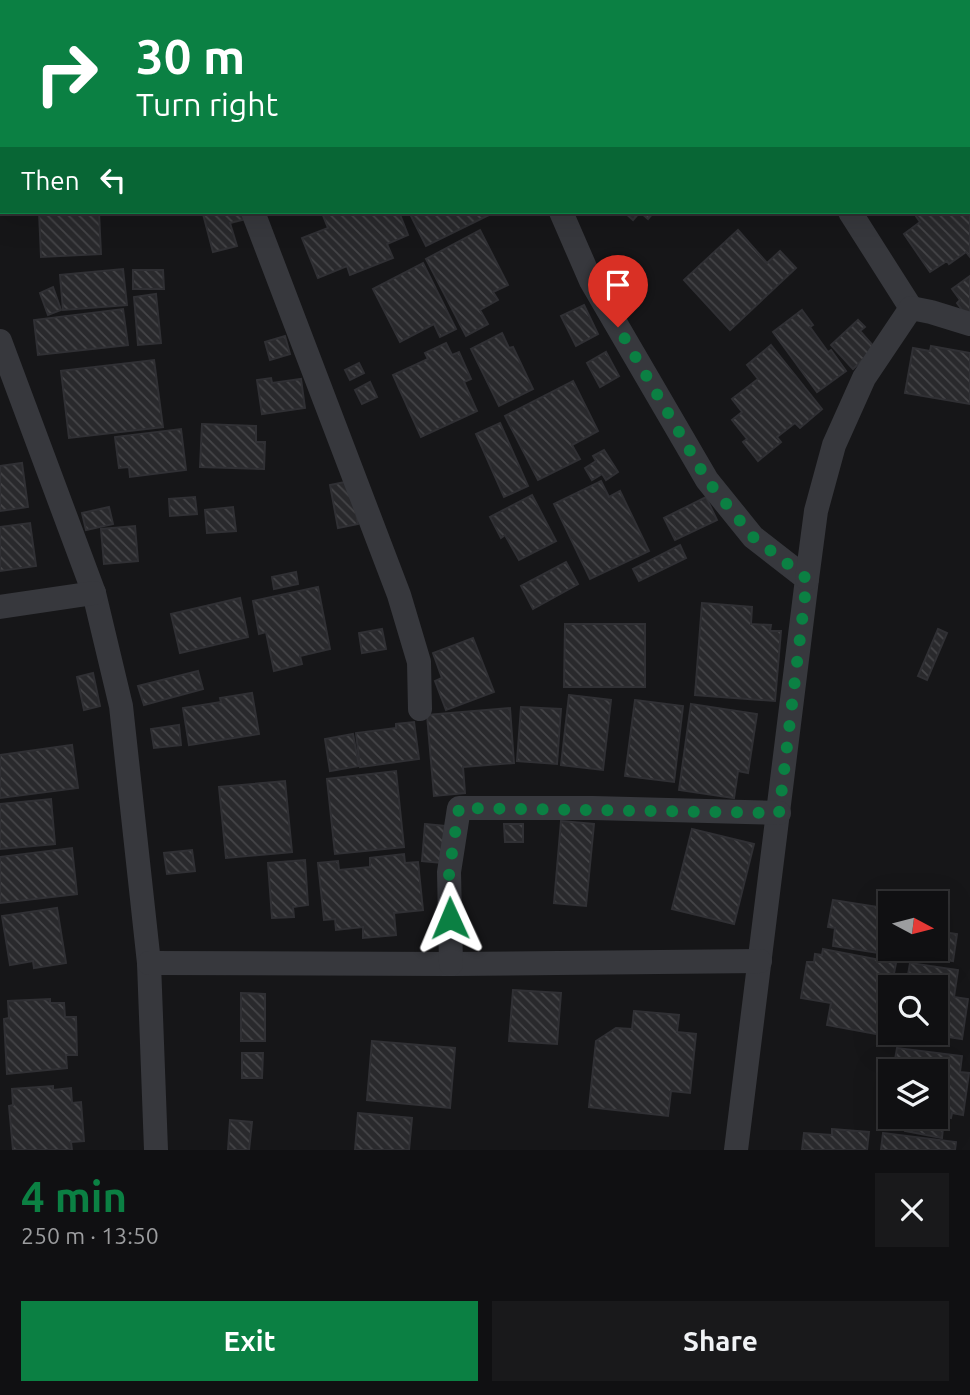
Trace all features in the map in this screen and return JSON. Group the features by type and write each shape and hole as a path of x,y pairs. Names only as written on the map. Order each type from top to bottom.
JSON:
{"street":[{"path":"254,214 399,595 419,662 421,709"},
{"path":"562,214 591,281 707,480 753,537 807,579"},
{"path":"851,214 911,308 970,324"},
{"path":"736,1150 816,511 834,445 864,378 911,308"},
{"path":"0,341 94,593 121,706 149,963 156,1150"},
{"path":"0,607 94,593"},
{"path":"451,964 449,872 459,808 779,813"},
{"path":"149,963 760,961"}],"building":[{"path":"39,214 99,214 101,254 41,257"},
{"path":"203,214 245,214 246,219 230,223 237,246 213,252"},
{"path":"322,214 400,214 408,235 387,244 393,258 350,275 347,266 318,278 302,238 328,228"},
{"path":"410,214 491,214 426,246"},
{"path":"626,214 638,214 633,220"},
{"path":"914,214 970,214 970,257 966,252 949,264 947,261 930,272 904,234 920,222"},
{"path":"480,230 508,285 493,292 498,300 480,310 488,324 466,336 426,259"},
{"path":"738,230 767,263 780,251 796,268 730,330 684,280"},
{"path":"423,263 456,329 440,337 434,324 400,342 373,289"},
{"path":"123,269 127,305 63,310 60,275"},
{"path":"133,270 163,270 164,289 133,289"},
{"path":"970,276 969,319 957,303 960,300 952,289"},
{"path":"53,287 61,310 48,315 40,293"},
{"path":"156,294 161,343 138,345 134,297"},
{"path":"584,305 598,334 576,346 561,316"},
{"path":"123,309 128,345 38,355 34,320"},
{"path":"802,310 813,325 810,327 828,352 831,350 846,371 817,392 773,332"},
{"path":"858,320 865,327 860,331 875,348 853,369 831,345"},
{"path":"502,333 509,348 513,347 533,389 499,406 471,349"},
{"path":"285,336 290,354 270,360 265,342"},
{"path":"446,343 452,355 459,352 471,379 464,382 477,411 421,437 393,375 428,359 425,353"},
{"path":"771,345 822,409 800,428 795,423 777,437 781,442 758,461 743,442 747,439 732,420 742,412 732,399 758,379 747,365"},
{"path":"931,346 970,353 970,404 905,393 913,348 930,351"},
{"path":"606,352 619,376 600,387 587,363"},
{"path":"154,360 163,427 69,438 61,371"},
{"path":"359,363 364,373 350,380 345,370"},
{"path":"271,378 272,383 301,379 305,408 262,414 257,380"},
{"path":"573,381 598,431 572,445 580,459 538,480 505,416"},
{"path":"370,382 377,397 362,404 355,390"},
{"path":"500,423 528,486 504,497 476,434"},
{"path":"202,424 256,426 256,442 265,442 264,469 200,467"},
{"path":"181,429 186,470 130,477 129,467 119,468 115,437"},
{"path":"604,450 618,472 606,480 602,474 592,480 585,468 596,461 593,456"},
{"path":"22,463 28,507 0,511 0,466"},
{"path":"350,481 358,524 338,528 330,485"},
{"path":"601,481 609,497 620,491 649,551 590,579 554,504"},
{"path":"532,495 556,541 519,560 505,535 501,538 490,517"},
{"path":"195,497 197,514 170,516 169,499"},
{"path":"706,497 717,520 675,540 664,518"},
{"path":"109,507 113,524 86,530 82,513"},
{"path":"233,507 236,531 207,533 205,510"},
{"path":"30,523 36,566 0,571 0,527"},
{"path":"135,526 138,561 104,564 101,529"},
{"path":"680,545 686,558 639,581 633,569"},
{"path":"566,562 578,584 533,609 521,586"},
{"path":"296,572 298,584 274,589 272,577"},
{"path":"318,587 330,649 300,656 302,664 274,671 266,632 259,634 253,601"},
{"path":"240,598 248,637 180,653 171,614"},
{"path":"702,603 752,607 751,624 771,625 770,631 781,631 775,701 695,695"},
{"path":"565,624 645,624 645,687 564,687"},
{"path":"382,629 386,649 362,653 359,633"},
{"path":"938,629 947,633 927,680 918,676"},
{"path":"473,638 494,692 446,710 435,681 442,678 433,653"},
{"path":"198,671 203,689 144,705 138,686"},
{"path":"93,673 100,706 84,710 77,677"},
{"path":"252,693 259,734 189,745 183,708 221,702 220,698"},
{"path":"569,695 611,700 603,770 561,765"},
{"path":"635,700 683,706 674,782 625,776"},
{"path":"691,704 757,714 748,773 738,771 734,798 679,790"},
{"path":"521,707 561,709 557,764 517,761"},
{"path":"510,708 514,763 463,767 465,793 434,796 427,715"},
{"path":"414,722 419,759 360,767 356,733 396,728 396,724"},
{"path":"179,725 181,745 154,748 151,729"},
{"path":"353,734 359,766 330,771 325,739"},
{"path":"72,745 78,788 0,798 0,755"},
{"path":"396,771 404,847 335,854 327,779"},
{"path":"285,781 292,852 226,858 219,787"},
{"path":"51,799 55,844 0,849 0,804"},
{"path":"561,821 594,824 586,906 554,903"},
{"path":"425,824 445,826 442,863 422,861"},
{"path":"504,824 523,824 523,842 505,842"},
{"path":"692,829 754,844 734,924 672,909"},
{"path":"72,848 77,894 0,903 0,857"},
{"path":"192,850 195,871 167,874 164,853"},
{"path":"404,854 405,863 418,862 423,910 394,913 396,935 363,938 363,927 336,930 335,919 324,920 318,863 338,861 339,870 370,867 370,858"},
{"path":"305,860 308,905 293,907 294,917 272,918 268,863"},
{"path":"833,900 878,907 878,953 833,946 835,928 828,927"},
{"path":"57,908 66,963 34,968 33,961 10,965 2,916"},
{"path":"948,933 957,934 953,961 948,960"},
{"path":"823,949 896,963 894,975 878,975 878,1034 827,1025 831,1003 801,998 807,962 814,962 815,954 822,955"},
{"path":"910,963 958,970 954,997 968,999 962,1039 948,1037 948,975 908,975"},
{"path":"513,990 561,993 557,1044 509,1041"},
{"path":"241,993 265,994 265,1041 241,1041"},
{"path":"50,999 50,1003 64,1003 65,1017 76,1017 77,1055 66,1055 67,1068 7,1074 4,1019 9,1018 8,1001"},
{"path":"634,1011 679,1015 677,1032 696,1034 690,1093 671,1091 668,1116 589,1107 596,1041 616,1028 632,1029"},
{"path":"372,1041 455,1048 450,1108 367,1100"},
{"path":"897,1048 962,1056 960,1072 969,1073 963,1115 952,1113 951,1118 948,1117 948,1059 895,1059"},
{"path":"242,1053 263,1053 262,1078 242,1078"},
{"path":"53,1086 53,1090 71,1088 72,1103 81,1102 84,1141 71,1142 72,1150 13,1150 9,1106 13,1105 12,1089"},
{"path":"358,1113 412,1118 409,1150 355,1150"},
{"path":"230,1120 252,1122 249,1150 228,1150"},
{"path":"832,1129 869,1132 867,1150 802,1150 804,1133 832,1135"},
{"path":"905,1129 943,1129 942,1138"},
{"path":"883,1133 956,1142 955,1150 881,1150"}],"route":[{"path":"450,918 449,872 459,808 779,813 807,579 753,537 707,480 618,327"}]}
